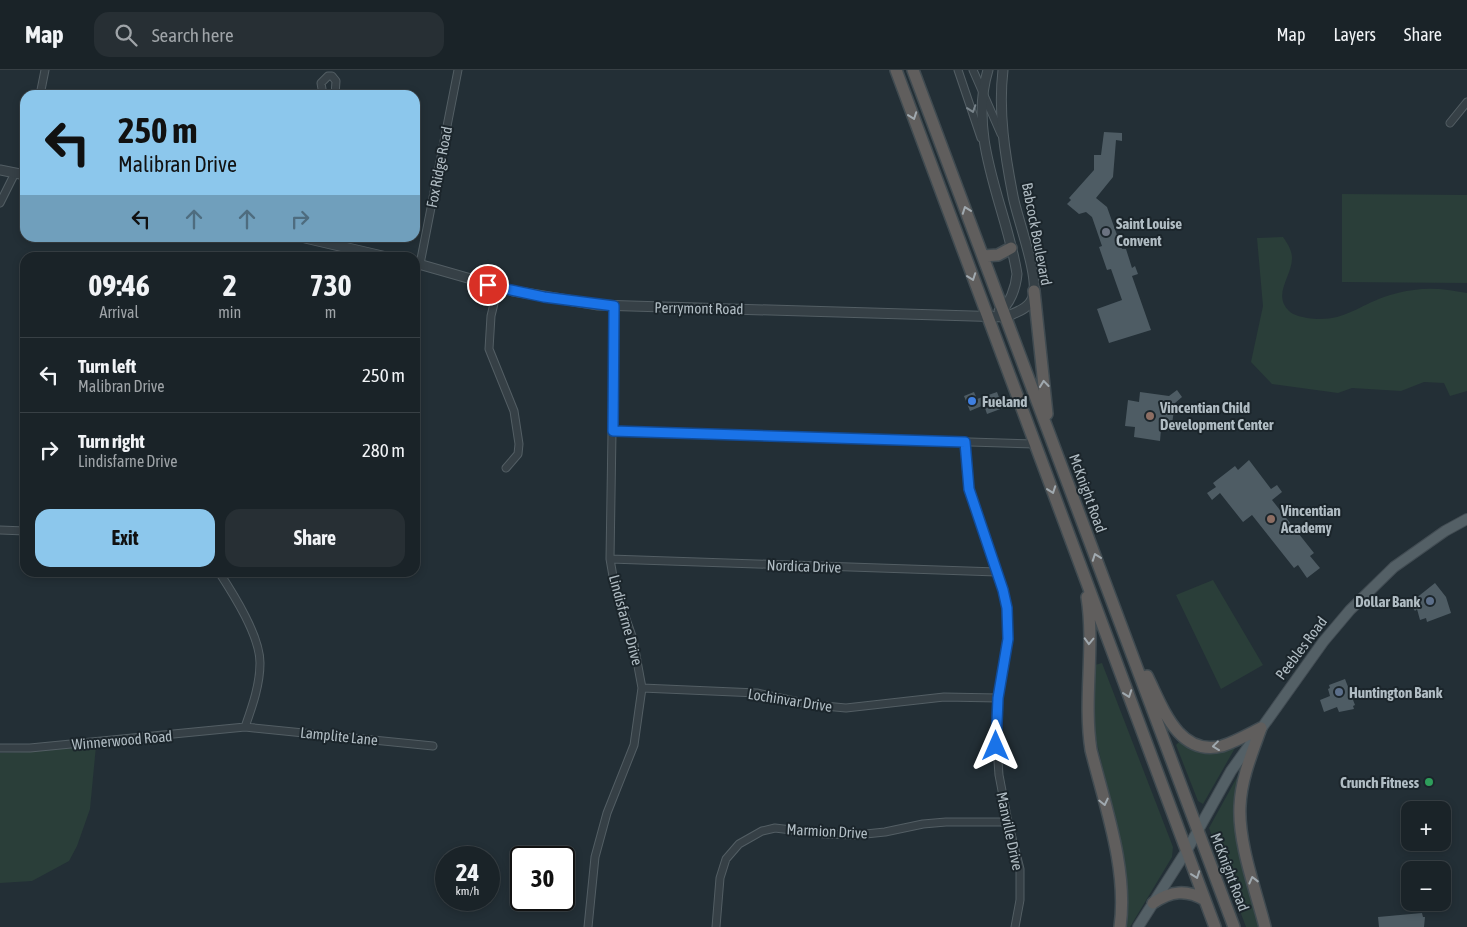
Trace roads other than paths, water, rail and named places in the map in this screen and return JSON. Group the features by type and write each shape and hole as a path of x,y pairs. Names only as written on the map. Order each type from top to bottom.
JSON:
{"highway":[{"path":"896,70 1215,927"},
{"name":"McKnight Road","path":"913,70 1234,927"},
{"path":"983,256 998,255 1011,248"},
{"path":"1034,291 1049,433"},
{"path":"1084,575 1090,624 1089,735 1120,871 1122,904 1120,927"},
{"path":"1113,603 1166,714 1182,736 1198,745 1215,747 1228,744 1261,728"},
{"path":"1261,728 1245,776 1240,815 1244,843 1265,927"},
{"path":"1153,903 1168,894 1180,892 1192,894 1205,900"}],"main road":[{"name":"Peebles Road","path":"1187,850 1231,771 1323,642 1365,594 1406,558 1467,519"},
{"path":"1138,927 1187,850"}],"street":[{"path":"41,90 45,70"},
{"name":"Fox Ridge Road","path":"420,252 458,70"},
{"path":"958,70 985,149"},
{"path":"974,70 1004,145"},
{"name":"Babcock Boulevard","path":"988,70 984,94 985,149 1016,268 1017,280 1005,313"},
{"name":"Babcock Boulevard","path":"1003,70 1004,145 1013,198 1030,262 1034,291 1031,302 1027,306 1005,313"},
{"path":"322,90 321,82 328,76 332,76 336,82 335,90"},
{"path":"1450,123 1467,102"},
{"path":"0,170 20,174"},
{"path":"0,203 20,177"},
{"path":"327,242 367,252"},
{"name":"Perrymont Road","path":"420,265 498,287 563,300 614,306 987,316"},
{"path":"498,287 491,316 489,350 514,411 519,444 518,454 506,468"},
{"name":"Lindisfarne Drive","path":"588,927 595,857 607,813 634,745 642,688 633,639 616,588 610,559 614,306"},
{"path":"987,316 1005,313"},
{"path":"613,431 1035,444"},
{"name":"Manville Drive","path":"965,442 969,489 1006,599 1009,627 998,698 996,733 997,762 1021,881 1019,907 1014,927"},
{"path":"0,530 20,531"},
{"name":"Nordica Drive","path":"610,559 997,572"},
{"path":"222,577 232,592 258,650 259,672 245,727"},
{"name":"Lochinvar Drive","path":"642,688 757,692 813,705 846,708 944,697 998,698"},
{"name":"Lamplite Lane","path":"245,727 433,746"},
{"name":"Winnerwood Road","path":"0,748 30,748 245,727"},
{"name":"Marmion Drive","path":"716,927 720,878 726,859 738,844 762,831 775,828 825,834 856,835 946,822 1008,822"}],"place":[{"name":"Saint Louise Convent","path":"1106,232"},
{"name":"Fueland","path":"972,401"},
{"name":"Vincentian Child Development Center","path":"1150,416"},
{"name":"Vincentian Academy","path":"1271,519"},
{"name":"Dollar Bank","path":"1430,601"},
{"name":"Huntington Bank","path":"1339,692"},
{"name":"Crunch Fitness","path":"1429,782"}]}
